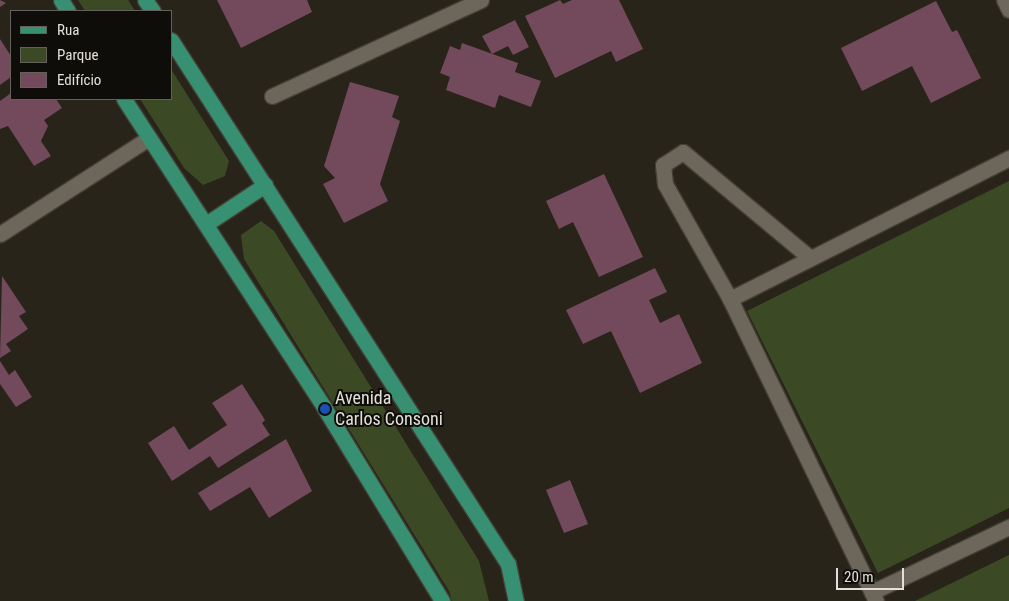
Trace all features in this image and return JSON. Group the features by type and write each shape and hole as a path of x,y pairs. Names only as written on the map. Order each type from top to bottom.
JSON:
{"main road":[{"path":"172,42 508,564 516,601"},
{"path":"125,100 206,224 441,601"},
{"path":"206,224 265,185"}],"street":[{"path":"272,96 481,0"},
{"path":"1004,0 1009,10"},
{"path":"0,234 149,138"},
{"path":"810,257 683,152 663,166 665,184 730,299 874,596 1009,527"},
{"path":"730,299 1009,158"}],"green space":[{"path":"78,0 128,0 134,10 84,10"},
{"path":"172,71 229,161 225,176 203,185 184,168 141,100 172,100"},
{"path":"1009,181 1009,508 878,573 747,311"},
{"path":"261,221 274,231 479,561 489,601 452,601 449,591 244,259 241,235"},
{"path":"1009,555 1009,601 915,601"}],"building":[{"path":"0,0 6,3 0,7"},
{"path":"217,0 307,0 312,12 241,48"},
{"path":"560,0 563,4 572,0 619,0 643,49 616,62 611,51 555,78 525,16"},
{"path":"936,1 952,32 957,30 981,78 931,103 912,66 862,91 841,48"},
{"path":"515,20 529,47 513,55 508,46 492,54 482,36"},
{"path":"0,39 10,54 10,78 0,85"},
{"path":"462,43 518,63 515,72 541,81 531,107 499,95 495,108 446,90 450,77 440,73 450,46 460,50"},
{"path":"350,82 399,96 392,117 400,121 380,184 388,201 344,223 323,184 335,178 324,166"},
{"path":"10,94 10,100 57,100 62,108 44,120 48,126 41,141 51,156 34,166 8,126 0,129 0,101"},
{"path":"604,174 643,257 599,277 573,222 559,229 546,201"},
{"path":"655,268 667,292 649,300 660,323 679,314 702,363 640,393 611,331 583,344 566,310"},
{"path":"2,276 26,312 19,316 28,329 6,344 11,351 0,358"},
{"path":"0,361 9,375 15,370 32,397 16,407 0,384"},
{"path":"242,384 265,420 262,423 270,435 218,468 210,456 172,481 148,443 174,426 189,450 227,425 212,403"},
{"path":"286,439 312,491 269,518 250,487 210,511 198,493"},
{"path":"570,480 588,524 564,533 546,490"}],"place":[{"name":"Avenida Carlos Consoni","path":"325,409"}]}
